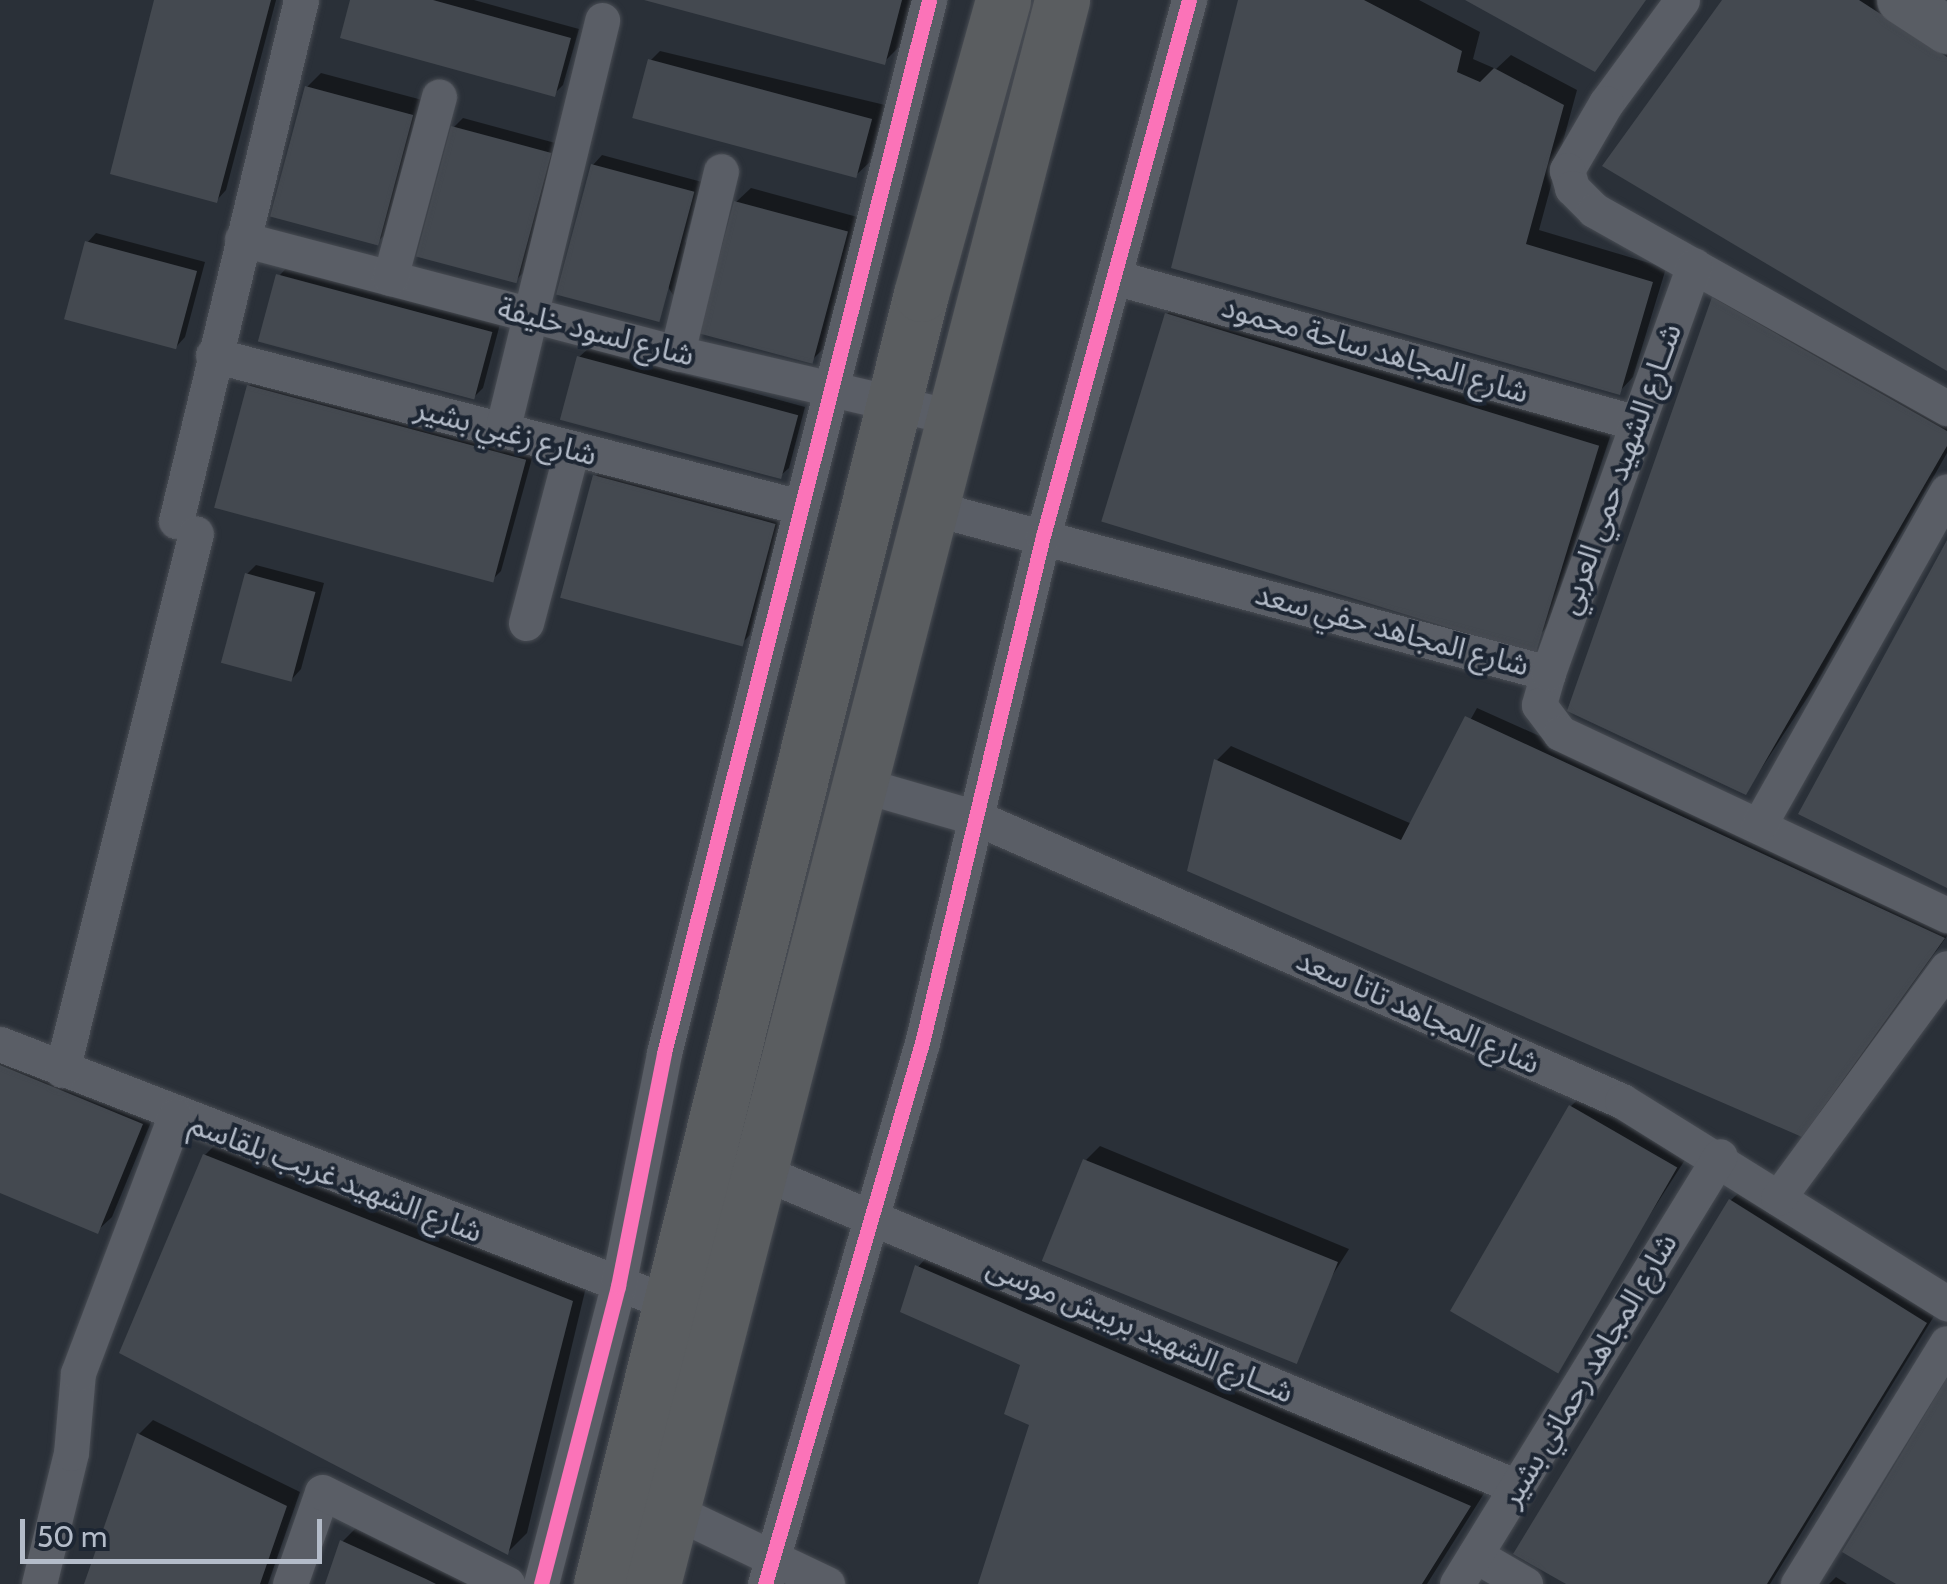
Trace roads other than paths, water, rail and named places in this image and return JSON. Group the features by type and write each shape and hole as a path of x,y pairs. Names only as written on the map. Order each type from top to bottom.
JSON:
{"highway":[{"path":"601,1584 675,1305 897,404 1002,0"},
{"path":"653,1584 1062,0"}],"street":[{"path":"62,1070 186,527 213,355 300,0"},
{"path":"541,1584 618,1286 664,1053 827,390 929,0"},
{"path":"769,1571 867,1216 922,1043 1043,536 1189,0"},
{"path":"1682,0 1606,102 1567,170 1572,188 1594,210 1947,408"},
{"path":"1901,0 1947,30"},
{"path":"502,430 602,20"},
{"path":"390,278 439,97"},
{"path":"676,353 721,172"},
{"name":"شارع لسود خليفة","path":"242,239 676,353 953,417"},
{"name":"شــارع الشهيد حمي العربي","path":"1548,673 1694,266"},
{"name":"شارع المجاهد ساحة محمود","path":"1114,277 1636,423"},
{"name":"شارع زغبي بشير","path":"213,355 800,507"},
{"path":"526,623 572,449"},
{"path":"1758,824 1947,490"},
{"name":"شارع المجاهد حفي سعد","path":"928,507 1548,673 1538,705 1560,733 1947,915"},
{"name":"شارع المجاهد تاتا سعد","path":"858,784 978,818 1622,1101 1720,1156 1778,1198 1947,1303"},
{"path":"1778,1198 1947,968"},
{"name":"شارع الشهيد غريب بلقاسم","path":"0,1044 175,1116 675,1305"},
{"path":"39,1584 71,1453 78,1373 175,1116"},
{"name":"شارع المجاهد رحماني بشير","path":"1466,1570 1720,1156"},
{"name":"شــارع الشهيد بريبش موسى","path":"762,1172 1518,1487"},
{"path":"1798,1584 1947,1342"},
{"path":"290,1584 322,1492 507,1584"},
{"path":"672,1510 769,1571 827,1584"},
{"path":"1466,1570 1526,1584"}]}
